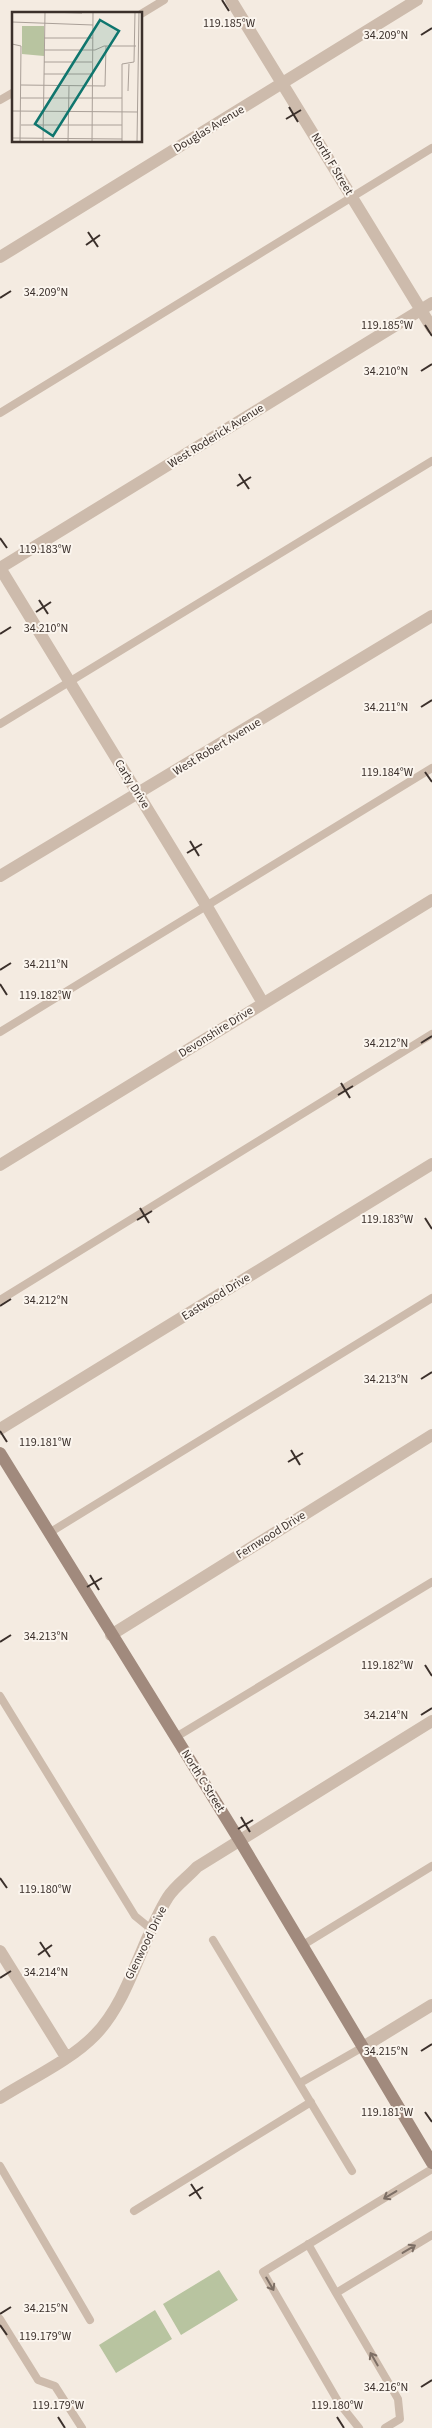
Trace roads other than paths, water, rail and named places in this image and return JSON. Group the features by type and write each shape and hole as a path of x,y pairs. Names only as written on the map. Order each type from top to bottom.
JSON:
{"street":[{"name":"North F Street","path":"231,0 284,83 352,198 427,306 432,328"},
{"name":"Douglas Avenue","path":"0,257 416,0"},
{"name":"West Roderick Avenue","path":"0,568 427,306"},
{"name":"Carty Drive","path":"0,568 206,905 263,1002"},
{"name":"West Robert Avenue","path":"0,876 432,616"},
{"name":"Devonshire Drive","path":"0,1165 432,900"},
{"name":"Eastwood Drive","path":"0,1430 432,1164"},
{"name":"Fernwood Drive","path":"111,1635 432,1435"},
{"name":"North C Street","path":"0,1453 240,1841 363,2047 430,2154"},
{"name":"Glenwood Drive","path":"0,2098 66,2057 95,2035 115,2008 151,1929 169,1896 197,1867 432,1721"},
{"path":"0,1951 66,2057"},
{"path":"363,2047 432,2004"}],"lane":[{"path":"142,13 164,0"},
{"path":"0,100 12,93"},
{"path":"0,413 432,148"},
{"path":"0,724 432,461"},
{"path":"0,1032 432,768"},
{"path":"0,1300 432,1034"},
{"path":"49,1533 432,1298"},
{"path":"176,1738 432,1582"},
{"path":"0,1696 135,1916 151,1929"},
{"path":"303,1945 432,1866"},
{"path":"213,1940 352,2171"},
{"path":"300,2083 363,2047"},
{"path":"134,2211 311,2102"},
{"path":"0,2166 90,2320"},
{"path":"359,2428 338,2403 263,2272 432,2169"},
{"path":"336,2292 432,2235"},
{"path":"308,2244 398,2399 400,2418 385,2428"},
{"path":"0,2319 38,2380 55,2386 82,2428"}]}
